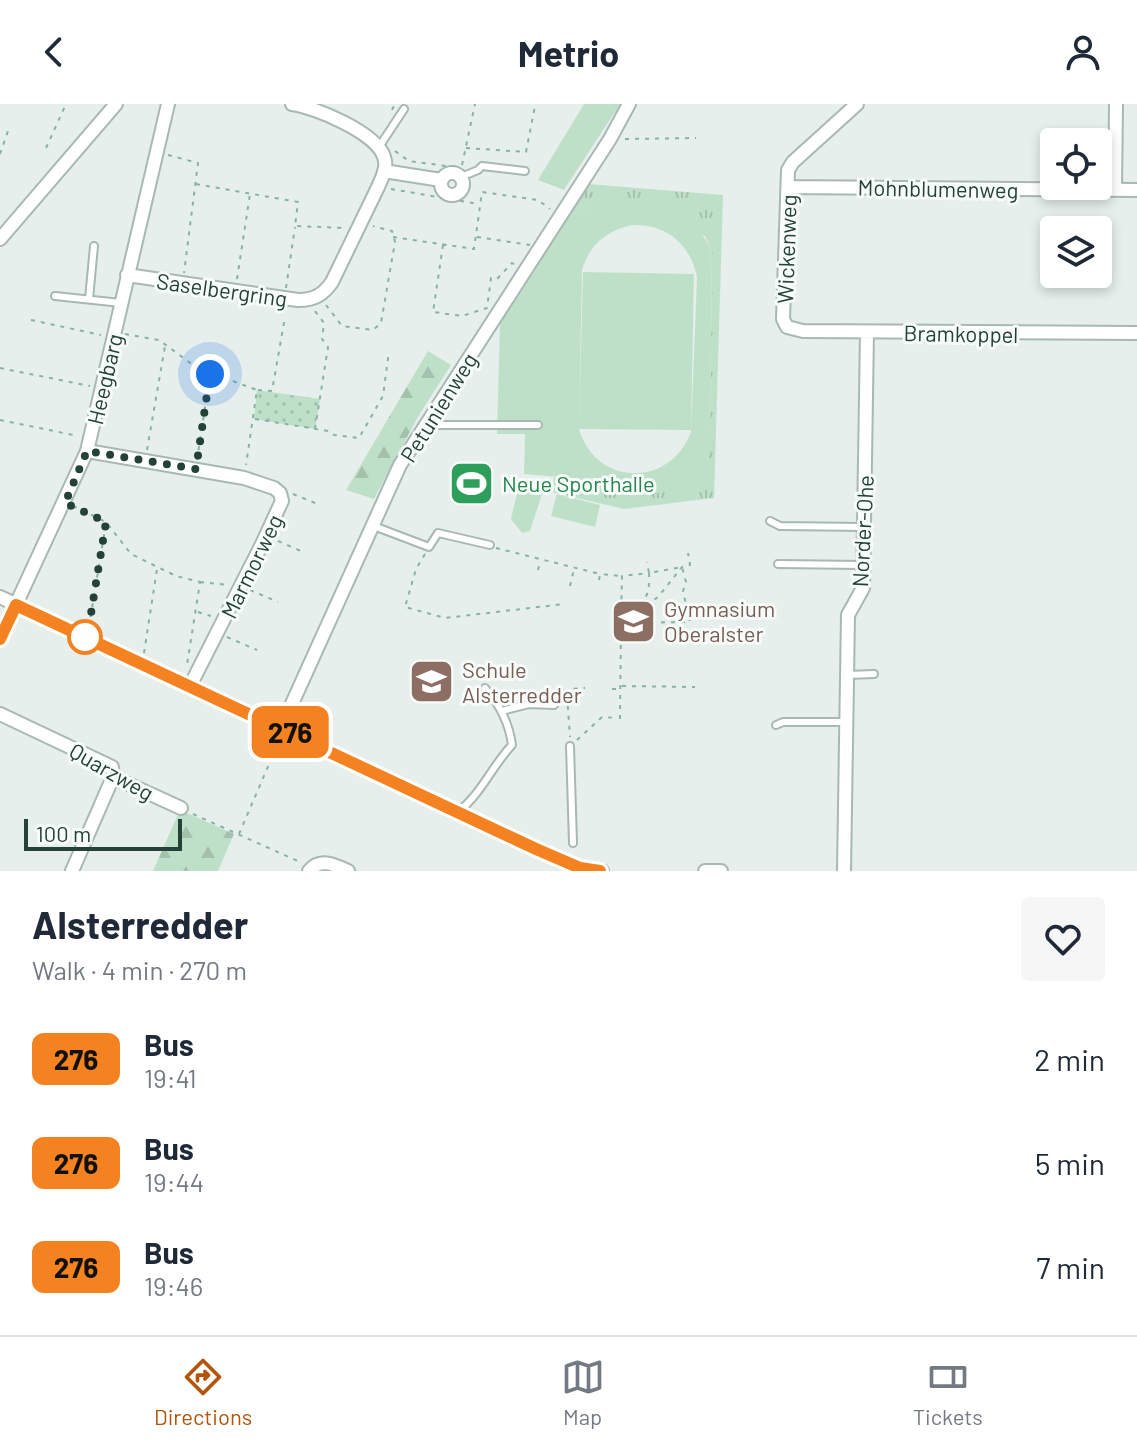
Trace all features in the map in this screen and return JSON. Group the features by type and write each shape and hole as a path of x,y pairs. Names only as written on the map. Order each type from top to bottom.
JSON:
{"street":[{"path":"0,239 116,104"},
{"name":"Heegbarg","path":"0,639 89,445 168,104"},
{"path":"292,104 334,117 379,147 385,159 384,171 441,180 444,191 454,194 462,187 461,173"},
{"name":"Petunienweg","path":"283,729 400,465 610,139 629,104"},
{"name":"Wickenweg","path":"787,327 783,319 788,170 857,104"},
{"path":"1115,190 1116,104"},
{"name":"Saselbergring","path":"127,275 287,298 317,298 332,282 384,171"},
{"name":"Mohnblumenweg","path":"788,187 1137,190"},
{"name":"Bramkoppel","path":"787,327 796,331 1137,333"},
{"name":"Norder-Ohe","path":"844,871 848,615 863,588 864,565 867,332"},
{"name":"Marmorweg","path":"89,445 145,461 244,478 280,493 282,501 242,586 187,684"},
{"path":"0,597 572,868 602,871"},
{"name":"Quarzweg","path":"0,714 112,767 113,777 181,808"},
{"path":"72,871 113,777"},
{"path":"311,869 327,863 348,871"},
{"path":"705,871 721,871"}],"lane":[{"path":"379,147 404,109"},
{"path":"461,173 478,170 482,166 525,171"},
{"path":"89,299 94,246"},
{"path":"55,296 121,303"},
{"path":"426,425 538,425"},
{"path":"770,521 780,526 864,527"},
{"path":"371,525 429,547 438,533 490,545"},
{"path":"778,564 864,565"},
{"path":"847,675 874,674"},
{"path":"458,812 475,796 496,768 499,758 512,745 509,725 485,688"},
{"path":"502,711 529,704 554,705"},
{"path":"776,725 783,722 847,722"},
{"path":"570,746 573,843"}],"path":[{"path":"46,148 66,104"},
{"path":"379,147 389,147 409,161 461,173 475,104"},
{"path":"466,148 526,152 535,106"},
{"path":"0,154 8,131"},
{"path":"610,139 696,138"},
{"path":"156,152 198,163 183,283"},
{"path":"196,184 298,202 286,283 287,298"},
{"path":"378,187 480,204"},
{"path":"393,237 474,249 482,192 538,200 561,216"},
{"path":"235,291 250,193"},
{"path":"295,226 385,228 392,231 395,242 381,323 377,328 342,326 317,298 314,310 324,323 322,339 328,347 315,429"},
{"path":"475,237 541,247"},
{"path":"443,244 433,312 462,316 487,308 491,278 497,279 512,263 525,271"},
{"path":"31,320 159,340 210,374 257,390 272,391 285,317"},
{"path":"145,461 165,344"},
{"path":"254,419 359,438 383,396 389,351"},
{"path":"0,368 103,388"},
{"path":"196,469 210,374"},
{"path":"244,478 257,390"},
{"path":"0,420 89,445"},
{"path":"280,493 294,494 320,505"},
{"path":"65,503 106,522 131,554 157,568 200,582 242,586 278,602"},
{"path":"87,638 106,522"},
{"path":"266,536 301,551"},
{"path":"490,545 499,551 574,569 622,576 690,565 688,553"},
{"path":"429,547 416,569 405,607 445,618 564,604"},
{"path":"557,565 559,558"},
{"path":"538,570 541,561"},
{"path":"637,612 648,594 647,562"},
{"path":"613,626 658,597 682,567"},
{"path":"621,623 690,622 683,591 686,582 682,567"},
{"path":"143,663 157,568"},
{"path":"570,586 574,569"},
{"path":"599,580 600,574"},
{"path":"570,746 602,717 620,718 622,576"},
{"path":"187,684 200,582"},
{"path":"196,612 225,619"},
{"path":"218,633 257,650"},
{"path":"612,689 695,687"},
{"path":"561,688 567,695"},
{"path":"570,746 567,695 569,689 585,688"},
{"path":"239,834 283,729"},
{"name":"Quarzweg","path":"181,808 311,869"}],"green space":[{"path":"584,104 620,104 564,190 538,180"},
{"path":"589,184 723,195 714,498 624,509 552,492 554,477 586,479 624,495 710,437 712,252 705,236 592,206 567,217"},
{"path":"640,203 662,210 692,225 712,252 709,451 701,473 678,488 627,494 596,486 586,479 524,474 525,434 497,434 500,322 567,217 592,206","holes":["632,225 645,226 675,238 689,255 697,277 691,432 681,450 667,463 651,471 634,473 616,470 601,462 588,448 579,429 691,430 694,274 583,272 579,428 582,270 594,246 607,235"]},
{"path":"428,351 451,365 419,415 374,499 346,490"},
{"path":"257,390 320,399 315,429 254,419"},
{"path":"519,485 543,491 530,531 522,533 511,519"},
{"path":"557,494 600,505 595,527 551,516"},
{"path":"180,810 234,834 218,871 153,871"}],"bus line":[{"name":"276","path":"0,639 16,605 536,849 580,868 600,871"}],"place":[{"name":"Neue Sporthalle","path":"471,483"},
{"name":"Gymnasium Oberalster","path":"633,621"},
{"name":"Schule Alsterredder","path":"431,682"}],"route":[{"path":"85,637 106,522 65,503 87,451 196,469 210,374"}]}
